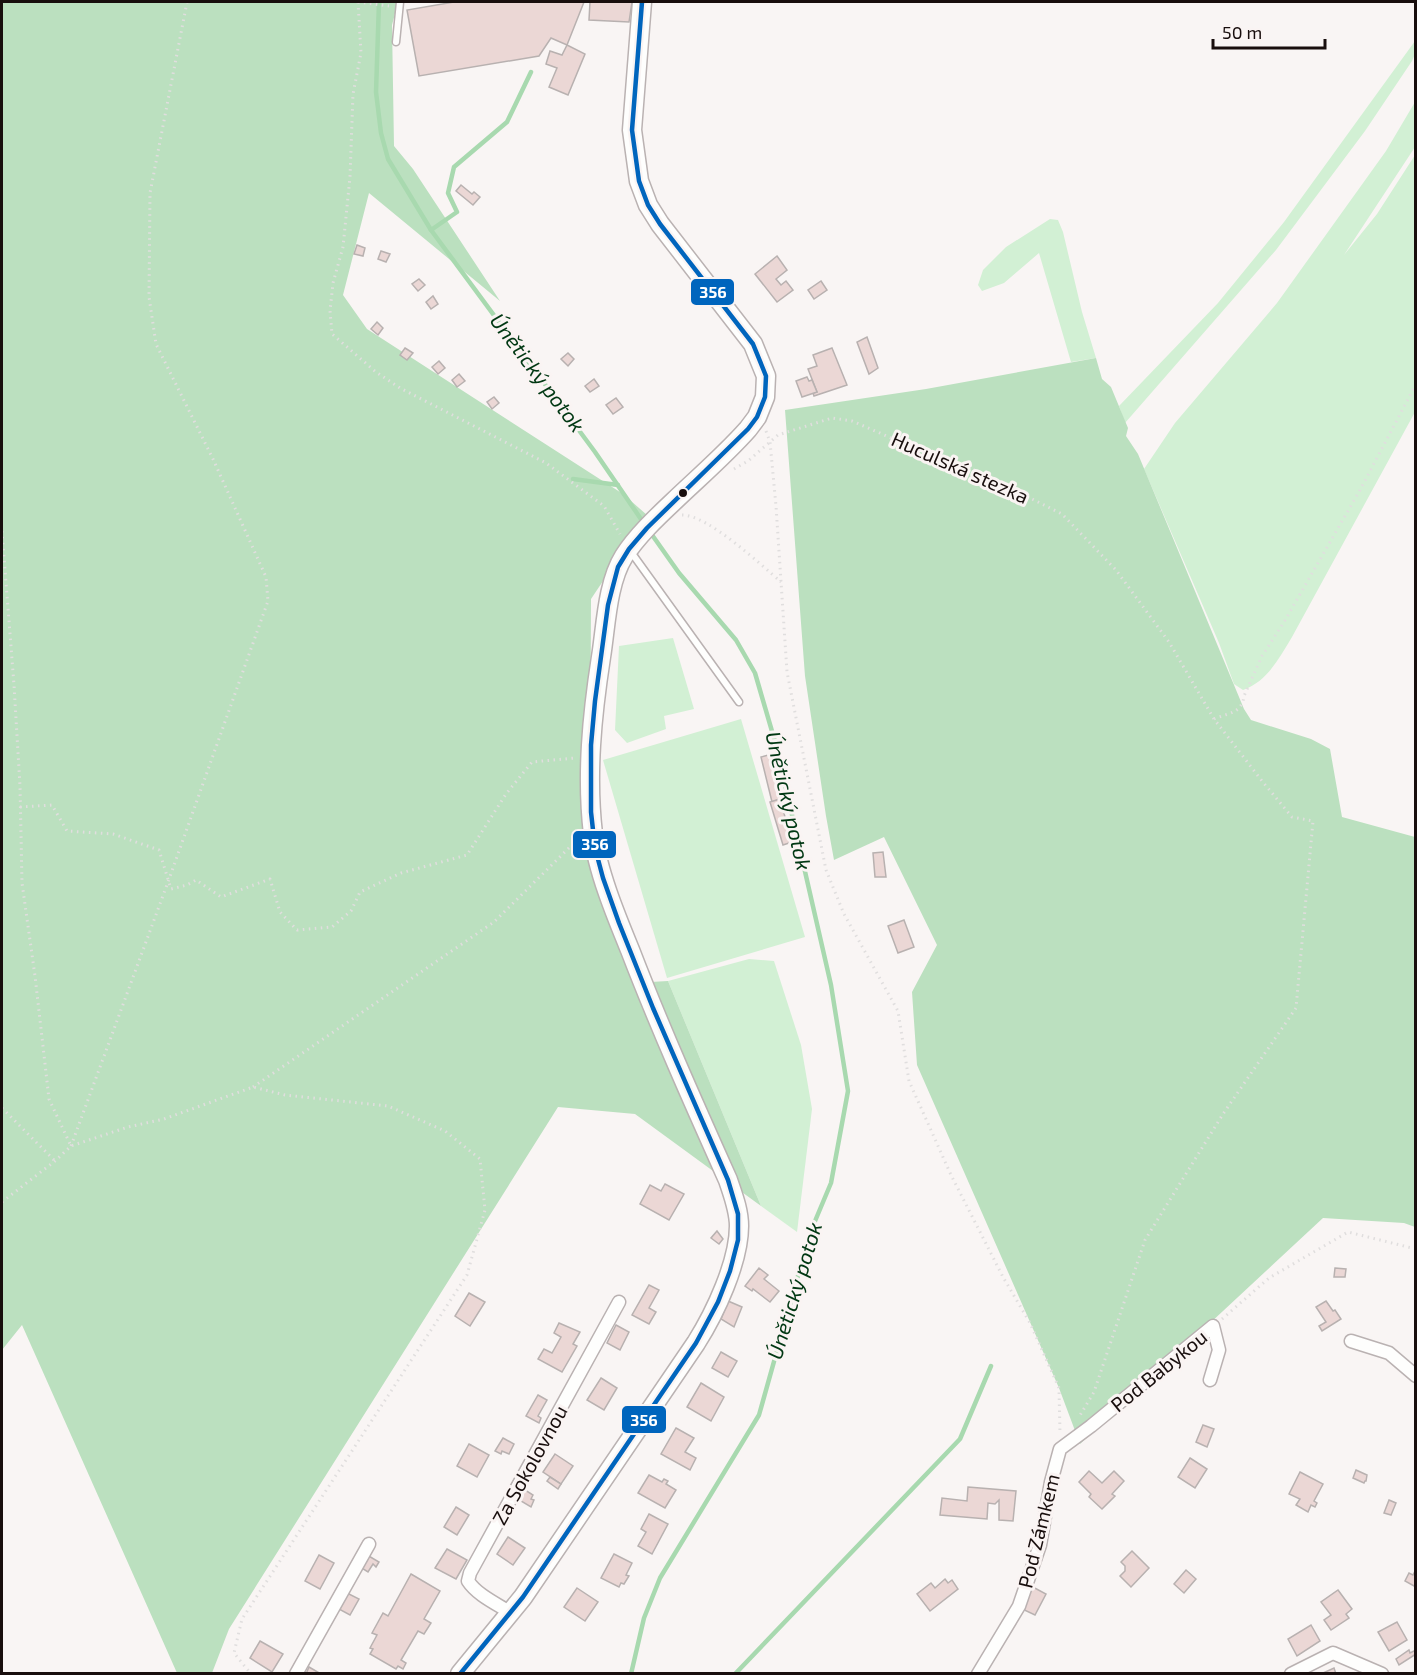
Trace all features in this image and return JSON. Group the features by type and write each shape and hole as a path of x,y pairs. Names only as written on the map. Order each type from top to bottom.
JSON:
{"street":[{"path":"460,1674 511,1612 701,1334 726,1280 739,1228 728,1180 658,1022 619,922 598,861 590,802 590,757 599,665 610,597 619,565 630,542 738,440 758,415 765,397 766,376 753,344 660,224 648,206 639,181 632,130 642,2"},
{"name":"Za Sokolovnou","path":"511,1612 478,1592 468,1581 470,1573 619,1302"},
{"name":"Pod Babykou","path":"1060,1449 1213,1326 1219,1350 1210,1380"},
{"path":"1351,1341 1389,1353 1416,1376"},
{"name":"Pod Zámkem","path":"978,1674 1019,1606 1040,1545 1050,1482 1060,1449"},
{"path":"296,1674 369,1544"},
{"path":"1291,1674 1333,1653 1382,1674"}],"lane":[{"path":"396,42 400,5"},
{"path":"630,542 739,702"}],"path":[{"path":"71,1146 268,601 266,577 213,459 156,344 149,297 150,193 187,2"},
{"path":"400,5 358,2 361,53 353,94 350,177 343,247 333,283 330,311 332,334 376,372 400,388 546,463 604,506 630,542"},
{"path":"1214,719 1233,714 1243,702 1262,656 1360,490 1416,384"},
{"path":"758,415 770,442 787,672 826,870 844,914 898,1011 909,1082 951,1175 1003,1277 1030,1323 1059,1388 1060,1449"},
{"name":"Huculská stezka","path":"729,471 748,461 778,435 832,418 852,421 929,457 964,465 1062,514 1116,570 1169,642 1214,719 1262,781 1292,817 1313,821 1296,1008 1223,1114 1145,1240 1094,1392 1077,1420"},
{"path":"659,516 689,515 726,535 781,582"},
{"path":"2,531 14,685 22,883 49,1098 71,1146"},
{"path":"20,807 52,805 67,831 113,834 159,850 171,889 196,880 221,897 270,879 280,912 297,930 332,927 351,911 360,892 402,873 466,855 506,794 532,762 590,757"},
{"path":"2,1202 71,1146 128,1127 164,1119 253,1087 494,922 592,825"},
{"path":"251,1674 234,1653 242,1619 467,1275 485,1210 480,1159 446,1131 388,1106 285,1095 253,1087"},
{"path":"2,1108 55,1161"},
{"path":"1213,1326 1269,1278 1348,1232 1416,1249"}],"green space":[{"path":"2,2 398,2 392,25 394,146 413,169 500,301 369,193 343,295 367,329 623,494 647,515 591,599 590,812 633,983 668,981 761,1206 635,1114 558,1107 229,1629 212,1673 177,1673 22,1325 2,1350"},
{"path":"1415,41 1415,54 1412,61 1365,131 1276,250 1125,423 1119,406 1218,303 1284,222"},
{"path":"1415,102 1415,147 1344,255 1377,214 1415,155 1415,412 1292,637 1266,675 1243,690 1234,684 1219,643 1144,469 1175,423 1277,303 1386,151"},
{"path":"1050,219 1058,220 1063,232 1082,312 1096,358 1071,362 1039,253 1004,283 982,291 978,285 983,270 1006,247"},
{"path":"1096,358 1102,379 1111,387 1128,428 1126,436 1138,454 1244,709 1251,720 1311,739 1330,749 1342,817 1415,837 1415,1227 1404,1223 1323,1218 1080,1444 1059,1388 917,1065 912,992 937,945 884,837 834,860 805,676 785,410 926,389"},
{"path":"673,638 694,709 664,716 666,729 627,743 615,730 619,646"},
{"path":"741,719 805,937 667,978 603,760"},
{"path":"749,959 774,961 801,1045 812,1109 797,1232 761,1206 668,981"}],"building":[{"path":"454,2 584,2 567,45 551,38 539,56 419,76 407,10"},
{"path":"590,2 632,2 629,22 589,20"},
{"path":"567,45 585,54 568,95 549,87 557,68 546,64 550,51 562,55"},
{"path":"461,185 480,197 473,205 456,191"},
{"path":"357,245 365,248 363,256 354,254"},
{"path":"381,251 390,254 386,262 378,259"},
{"path":"777,256 787,270 776,279 781,285 786,281 793,290 777,302 755,274"},
{"path":"419,279 425,285 418,291 412,284"},
{"path":"821,281 827,290 814,299 808,290"},
{"path":"433,296 438,304 431,309 426,302"},
{"path":"377,322 383,328 378,335 371,329"},
{"path":"867,337 878,368 869,374 857,342"},
{"path":"405,348 413,353 407,360 400,355"},
{"path":"832,348 847,385 814,396 813,393 817,392 808,369 817,366 813,355"},
{"path":"568,353 574,359 568,366 561,359"},
{"path":"439,361 445,368 438,374 432,367"},
{"path":"459,374 465,381 457,387 452,380"},
{"path":"807,377 809,381 812,380 817,392 802,397 796,381"},
{"path":"594,379 599,386 590,392 585,386"},
{"path":"494,397 499,403 492,409 487,402"},
{"path":"616,398 623,407 613,414 606,405"},
{"path":"772,754 781,792 778,793 780,799 772,802 761,757"},
{"path":"780,799 792,842 783,845 770,802"},
{"path":"883,852 886,877 875,877 873,853"},
{"path":"904,920 914,947 898,953 888,926"},
{"path":"665,1184 684,1194 669,1220 640,1204 650,1185 661,1191"},
{"path":"717,1231 723,1239 719,1244 711,1238"},
{"path":"759,1268 768,1275 764,1279 779,1291 770,1302 745,1286"},
{"path":"1335,1268 1346,1269 1345,1277 1334,1277"},
{"path":"649,1285 659,1290 649,1308 656,1312 649,1324 632,1315"},
{"path":"469,1293 485,1302 470,1326 455,1316"},
{"path":"728,1301 742,1307 734,1327 721,1319"},
{"path":"1326,1301 1341,1319 1322,1331 1319,1326 1326,1322 1316,1307"},
{"path":"559,1323 580,1332 573,1344 577,1346 562,1372 538,1359 544,1349 552,1353 561,1337 554,1333"},
{"path":"616,1325 629,1332 620,1350 607,1343"},
{"path":"721,1352 737,1361 728,1377 712,1368"},
{"path":"601,1378 617,1388 604,1410 587,1400"},
{"path":"701,1383 724,1397 711,1421 687,1407"},
{"path":"538,1395 547,1400 538,1416 541,1418 539,1423 526,1416"},
{"path":"1203,1425 1214,1429 1207,1447 1196,1442"},
{"path":"676,1428 694,1438 685,1452 696,1458 690,1470 661,1454"},
{"path":"503,1438 514,1444 509,1454 495,1451"},
{"path":"469,1444 489,1455 477,1477 457,1466"},
{"path":"555,1454 573,1466 561,1484 543,1472"},
{"path":"1190,1458 1207,1469 1195,1488 1178,1477"},
{"path":"1356,1470 1367,1475 1364,1483 1353,1478"},
{"path":"1089,1471 1102,1483 1114,1471 1124,1481 1112,1494 1115,1496 1102,1509 1089,1497 1091,1494 1079,1482"},
{"path":"1300,1472 1323,1484 1314,1501 1317,1503 1315,1507 1311,1505 1308,1512 1296,1505 1300,1499 1289,1494"},
{"path":"649,1475 662,1482 664,1479 668,1481 666,1484 676,1490 665,1508 638,1493"},
{"path":"550,1477 561,1484 558,1489 547,1481"},
{"path":"968,1487 1016,1491 1013,1521 999,1520 999,1500 995,1504 988,1503 987,1519 940,1515 942,1498 967,1501"},
{"path":"522,1488 533,1495 531,1499 534,1500 531,1507 516,1498"},
{"path":"1389,1500 1396,1503 1391,1515 1384,1513"},
{"path":"456,1507 469,1515 457,1535 444,1527"},
{"path":"649,1514 668,1524 652,1554 638,1546 646,1532 641,1529"},
{"path":"508,1537 525,1548 513,1565 497,1554"},
{"path":"447,1549 467,1560 456,1579 435,1568"},
{"path":"1132,1551 1149,1568 1131,1587 1120,1576 1125,1571 1125,1566 1121,1562"},
{"path":"614,1554 632,1563 626,1575 629,1576 619,1587 601,1578"},
{"path":"319,1555 334,1563 320,1589 305,1581"},
{"path":"367,1555 379,1562 376,1567 373,1564 368,1572 360,1567"},
{"path":"1416,1569 1414,1586 1405,1581 1409,1573 1413,1575"},
{"path":"1186,1570 1196,1579 1184,1593 1174,1584"},
{"path":"411,1574 440,1591 424,1619 431,1623 424,1634 418,1631 401,1660 406,1663 403,1669 398,1666 396,1669 370,1654 373,1649 370,1648 377,1635 372,1633 383,1613 388,1616"},
{"path":"945,1579 948,1583 952,1580 958,1589 930,1611 917,1594 931,1583 935,1588"},
{"path":"1031,1586 1046,1594 1035,1615 1020,1608"},
{"path":"577,1588 598,1602 585,1621 564,1607"},
{"path":"1338,1590 1352,1609 1346,1614 1349,1618 1331,1630 1324,1620 1331,1615 1321,1602"},
{"path":"345,1592 359,1599 350,1615 337,1608"},
{"path":"1397,1622 1407,1640 1389,1651 1378,1632"},
{"path":"1311,1625 1320,1641 1297,1656 1288,1639"},
{"path":"260,1641 283,1654 272,1672 250,1658"},
{"path":"1409,1650 1410,1653 1416,1650 1416,1654 1399,1665 1396,1659"},
{"path":"309,1667 321,1674 306,1674"},
{"path":"1334,1668 1336,1674 1321,1674"}],"waterway":[{"name":"Únětický potok","path":"379,2 376,92 381,133 388,159 431,230 595,452 645,525"},
{"path":"431,230 457,212 448,193 454,167 507,122 531,72"},
{"path":"573,479 618,485"},
{"name":"Únětický potok","path":"631,1674 644,1618 660,1578 759,1415 810,1233 831,1183 848,1091 831,985 776,745 755,673 736,640 679,573 650,532"},
{"path":"735,1674 960,1439 991,1366"}],"transit line":[{"name":"356","path":"460,1674 523,1597 696,1343 718,1302 730,1271 738,1240 738,1214 728,1180 653,1008 603,878 595,848 591,812 591,745 595,701 608,605 618,567 629,549 647,528 748,429 757,417 765,397 766,376 753,344 660,224 648,205 639,181 632,130 642,2"}]}
